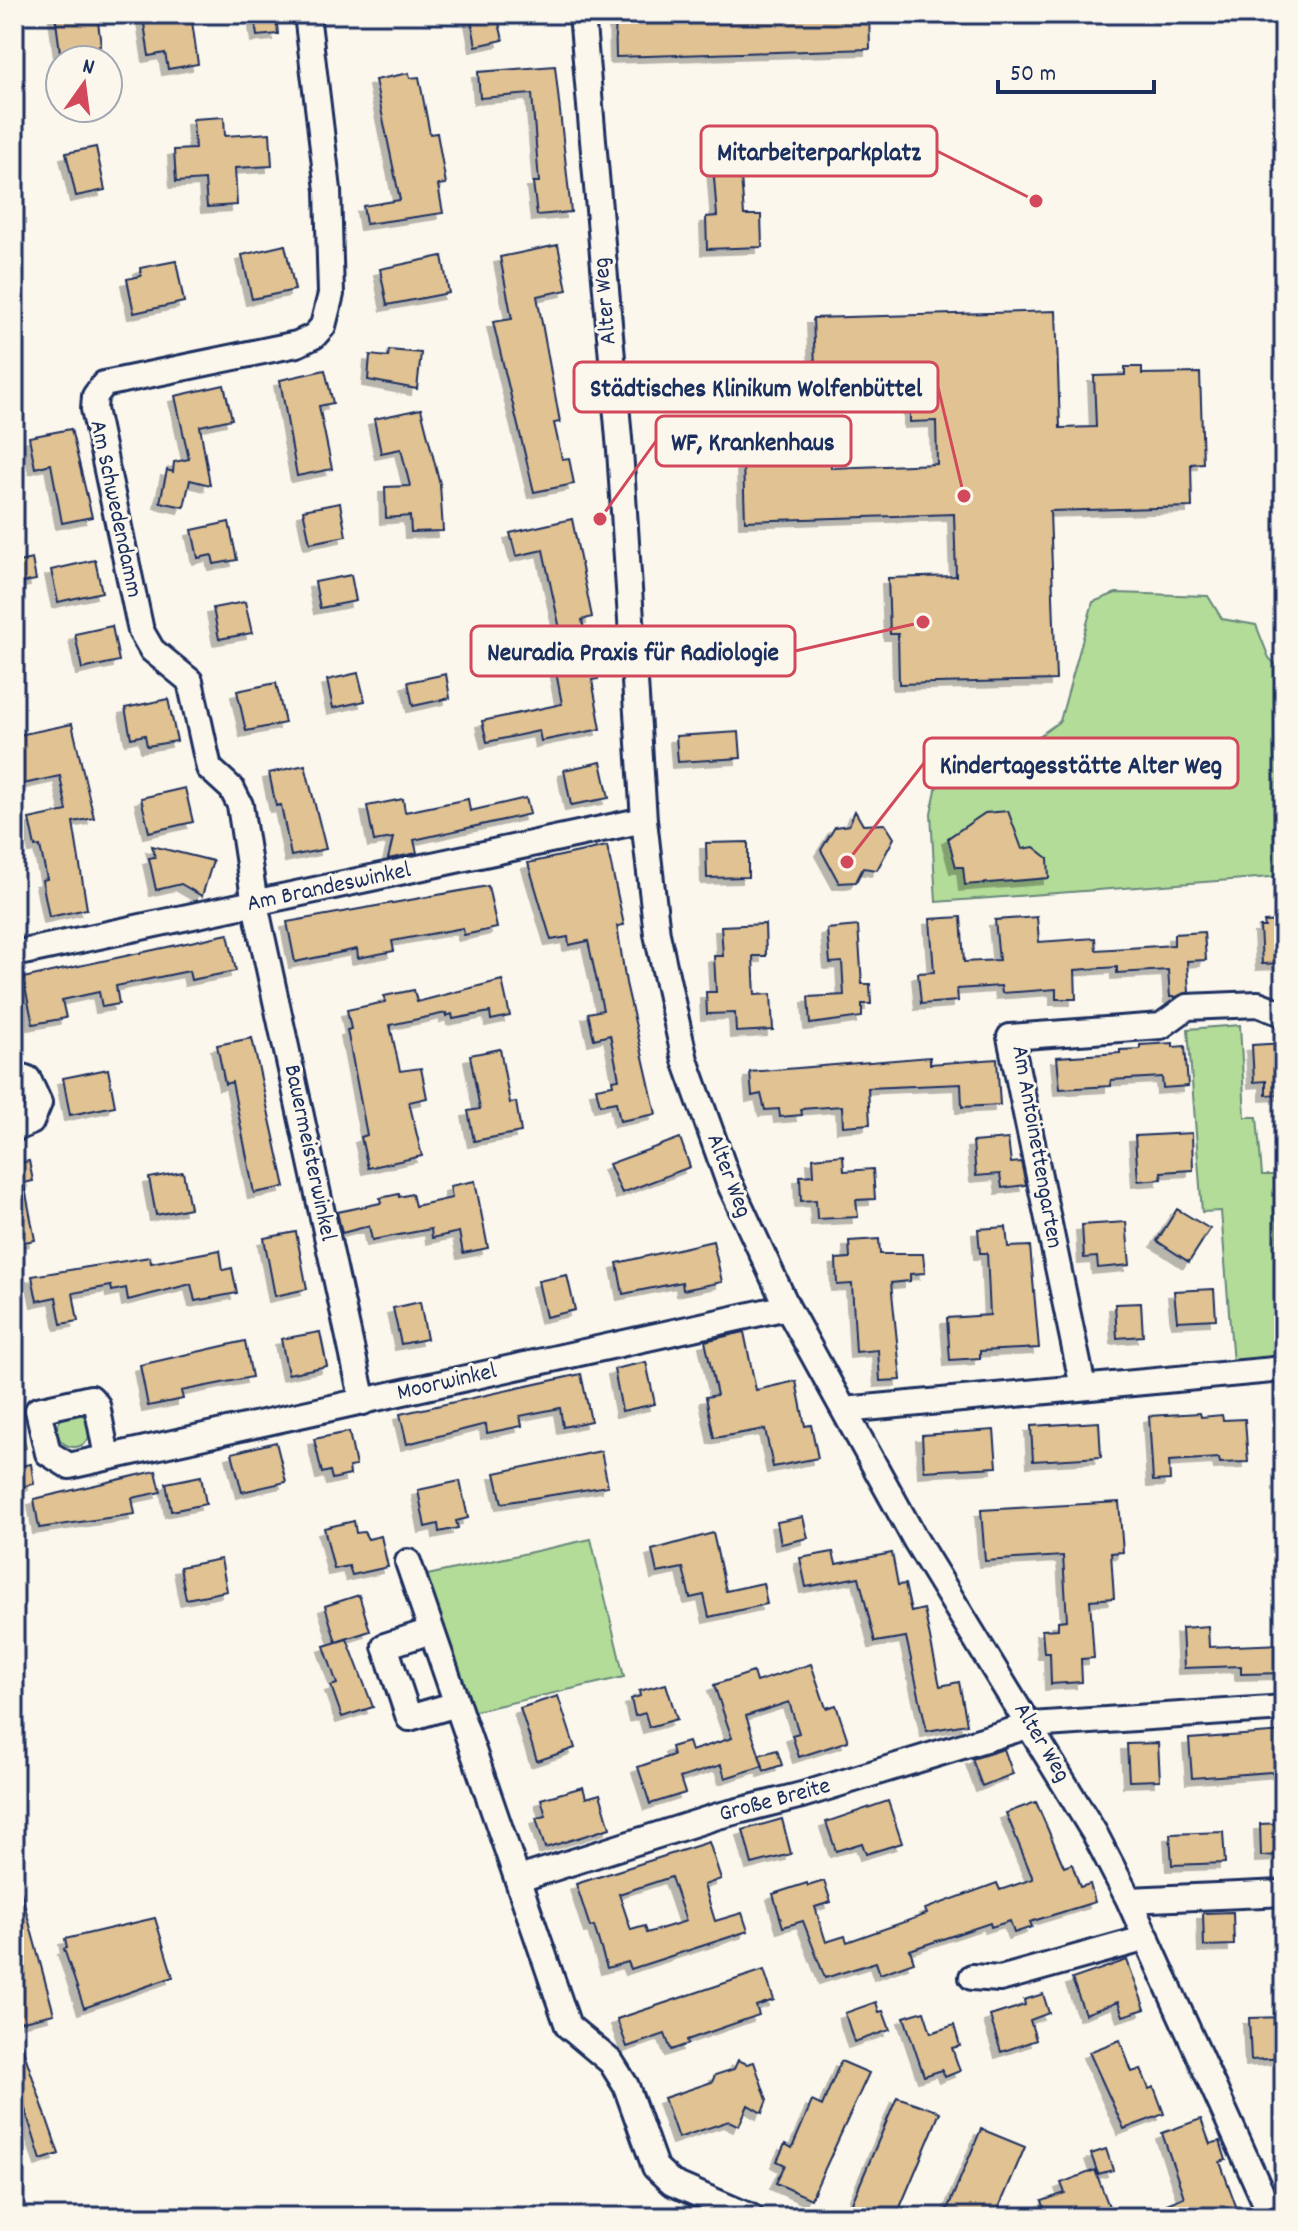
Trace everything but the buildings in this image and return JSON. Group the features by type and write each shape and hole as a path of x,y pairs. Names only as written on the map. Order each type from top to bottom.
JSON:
{"street":[{"name":"Am Schwedendamm","path":"255,904 240,805 232,789 209,768 190,681 152,650 141,631 118,534 94,409 95,396 104,384 297,344 314,336 323,326 331,294 328,190 307,14"},
{"name":"Alter Weg","path":"582,14 624,504 644,820 657,934 685,1060 728,1180 787,1307 916,1541 1031,1725 1129,1900 1272,2217"},
{"name":"Am Brandeswinkel","path":"14,954 644,820"},
{"name":"Bauermeisterwinkel","path":"255,904 363,1402"},
{"name":"Am Antoinettengarten","path":"1083,1387 1010,1037 1161,1026 1187,1007 1258,1004 1284,1014"},
{"path":"14,1074 28,1079 39,1103 31,1122 14,1129"},
{"name":"Moorwinkel","path":"107,1457 787,1307"},
{"path":"844,1410 1284,1369"},
{"path":"408,1562 568,2026 611,2062 626,2086 655,2167 672,2183 751,2217"},
{"path":"431,1631 385,1646 409,1718 457,1704"},
{"name":"Große Breite","path":"519,1879 718,1816 802,1795 1031,1725 1284,1708"},
{"path":"1129,1900 1284,1893"},
{"path":"972,1977 1000,1979 1147,1938"}],"green space":[{"path":"1116,593 1208,596 1222,619 1256,625 1269,658 1284,673 1284,876 936,902 931,813 937,785 948,765 963,755 1028,744 1060,721 1093,602"},
{"path":"1240,1025 1245,1117 1257,1117 1262,1175 1274,1175 1284,1365 1234,1376 1221,1211 1202,1212 1188,1029"},
{"path":"14,1389 26,1448 14,1452"},
{"path":"74,1413 86,1418 91,1430 86,1442 74,1447 62,1442 57,1430 62,1418"},
{"path":"591,1539 624,1677 466,1713 423,1576"}],"place":[{"name":"Mitarbeiterparkplatz","path":"1036,201"},
{"name":"Städtisches Klinikum Wolfenbüttel","path":"964,496"},
{"name":"WF, Krankenhaus","path":"600,519"},
{"name":"Neuradia Praxis für Radiologie","path":"923,622"},
{"name":"Kindertagesstätte Alter Weg","path":"847,862"}]}
